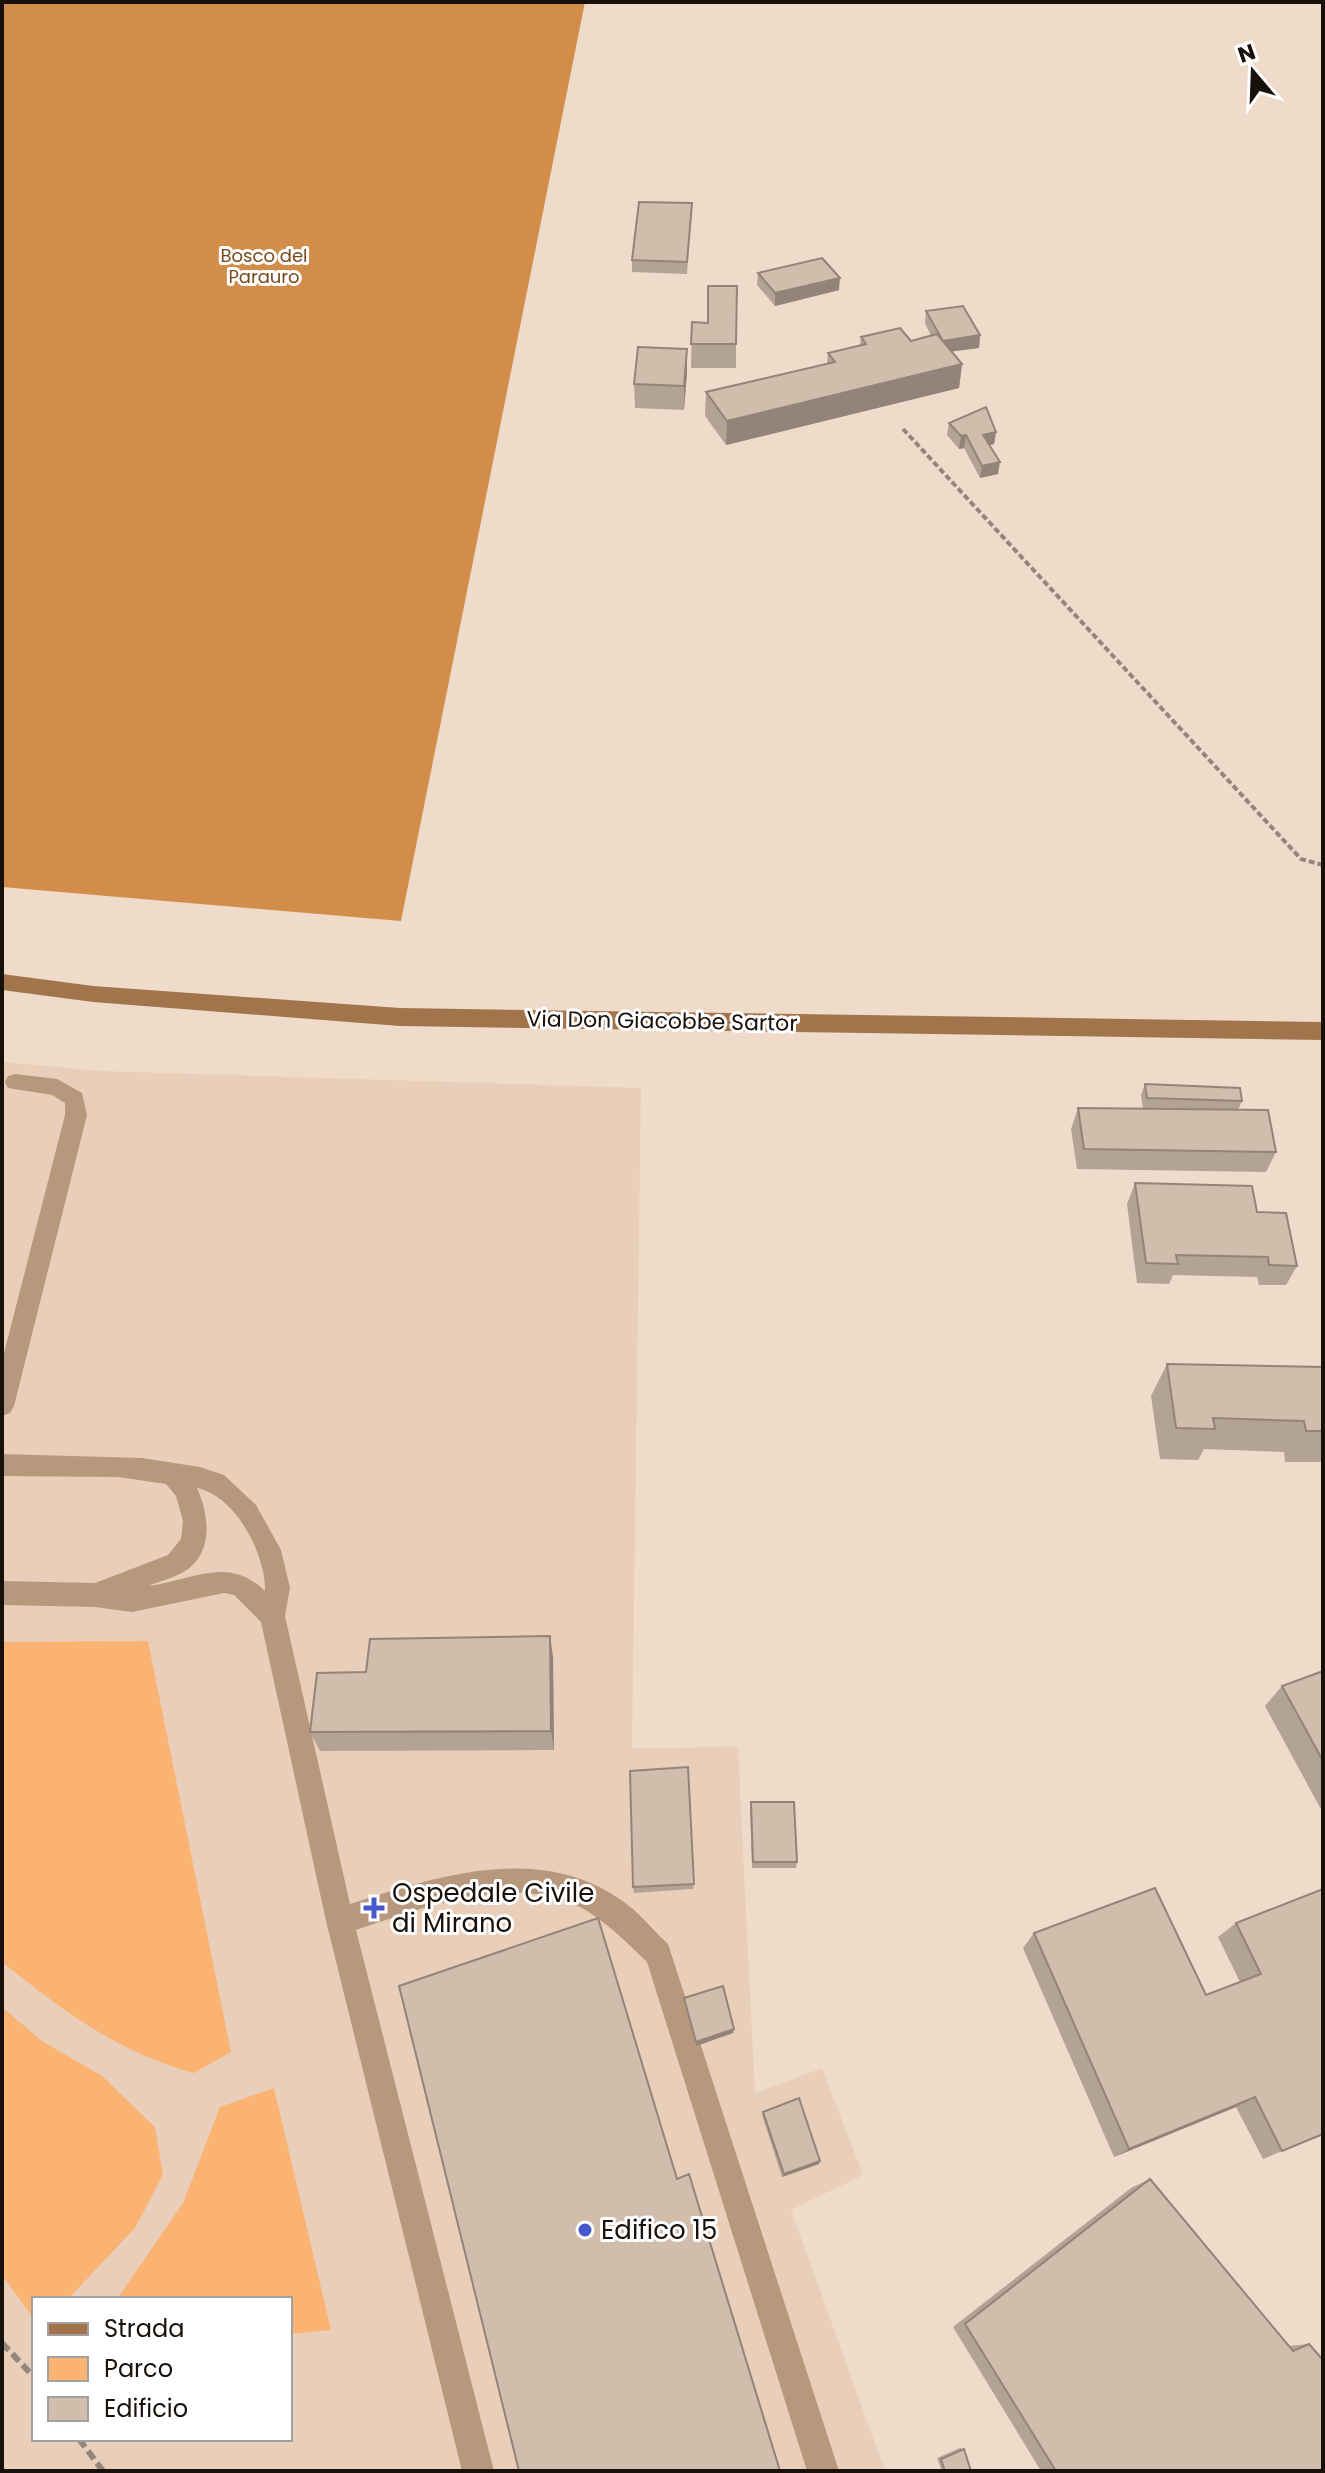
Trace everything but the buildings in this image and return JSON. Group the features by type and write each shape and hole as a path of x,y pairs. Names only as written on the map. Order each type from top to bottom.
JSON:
{"main road":[{"name":"Via Don Giacobbe Sartor","path":"2,982 93,994 400,1017 1323,1031"}],"lane":[{"path":"2,1406 76,1115 75,1099 57,1087 15,1082"},
{"path":"2,1465 142,1469 216,1483 239,1504 265,1539 273,1556 279,1596 272,1616 340,1921 478,2471"},
{"path":"95,1595 160,1572 186,1554 196,1525 187,1491 172,1475"},
{"path":"2,1593 95,1595 132,1600 174,1594 224,1581 241,1585 272,1616"},
{"path":"340,1921 464,1883 523,1878 564,1885 634,1925 658,1954 823,2471"}],"path":[{"path":"903,429 1301,859 1323,865"},
{"path":"2,2343 32,2375"},
{"path":"80,2441 103,2471"}],"shaded area":[{"name":"Ospedale Civile di Mirano","path":"2,1062 102,1071 641,1088 632,1748 738,1747 755,2093 822,2068 863,2175 791,2210 885,2471 2,2471"}],"green space":[{"name":"Bosco del Parauro","path":"2,2 585,2 401,921 2,887"},
{"path":"148,1641 231,2052 194,2073 115,2042 47,1997 2,1962 2,1642"},
{"path":"2,2007 42,2041 102,2076 155,2127 163,2175 135,2228 70,2297 32,2297 32,2316 2,2275"},
{"path":"274,2088 331,2330 292,2334 292,2297 118,2297 183,2203 220,2107"}],"place":[{"name":"Ospedale Civile di Mirano","path":"374,1908"},
{"name":"Edifico 15","path":"585,2230"}]}
